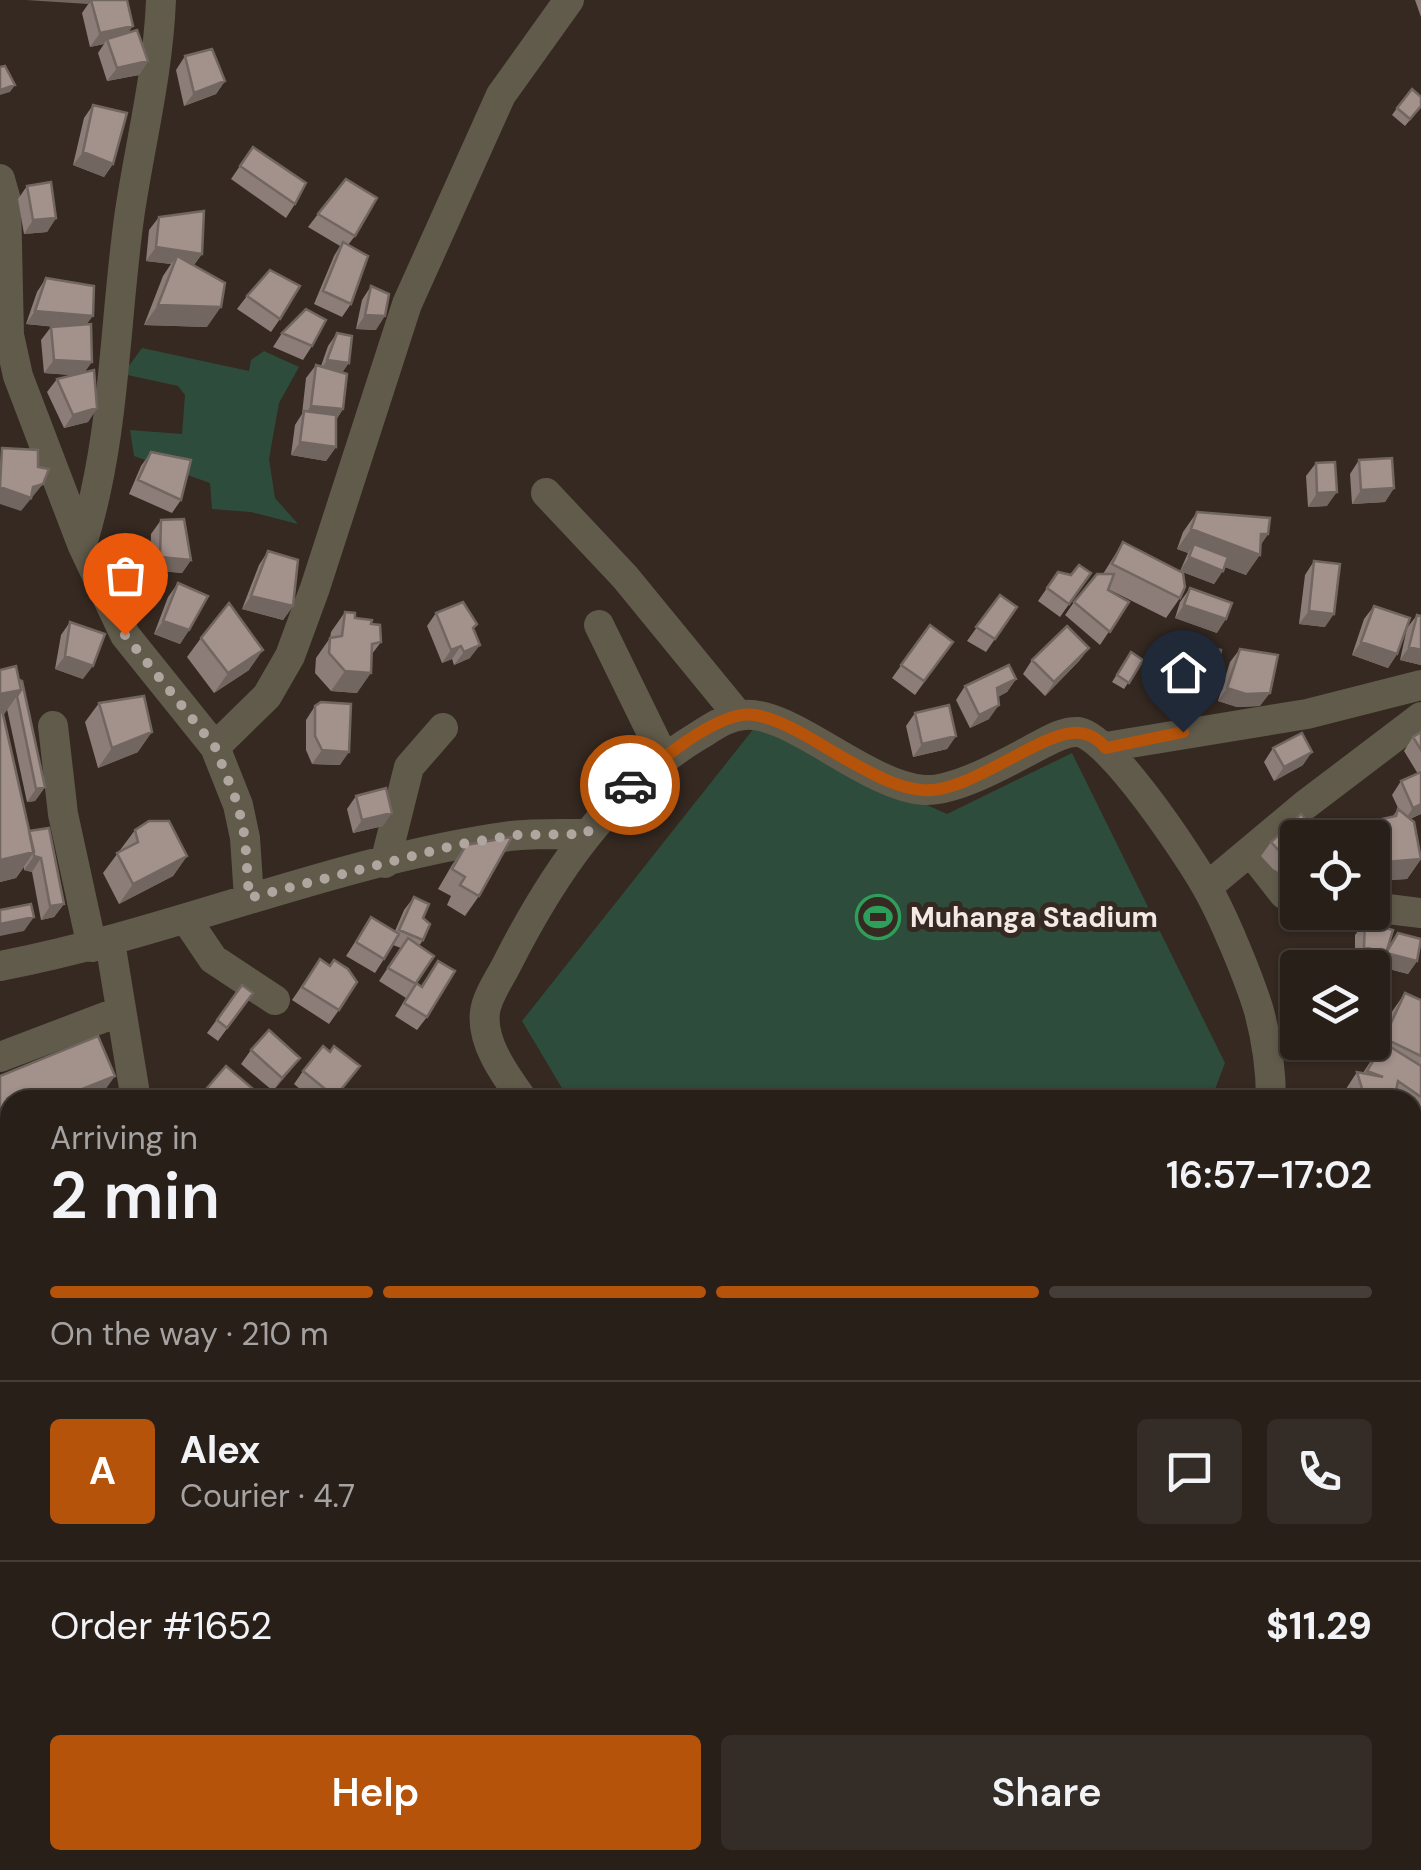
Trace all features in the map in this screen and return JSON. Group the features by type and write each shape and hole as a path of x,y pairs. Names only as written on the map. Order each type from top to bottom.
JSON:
{"street":[{"path":"82,544 96,502 118,346 130,212 159,48 161,0"},
{"path":"215,747 267,696 290,656 406,304 501,95 569,0"},
{"path":"0,179 6,200 9,335 18,376 82,544 125,635 215,747 238,805 245,838 249,898"},
{"path":"546,493 626,577 738,715"},
{"path":"599,625 664,758"},
{"path":"1106,748 1306,714 1421,685"},
{"path":"517,1090 491,1046 485,1024 486,1007 518,942 586,834 628,787 664,758 724,720 753,714 897,785 922,790 934,790 974,776 1060,735 1089,735 1106,748 1136,785 1207,887 1258,1008 1271,1064 1271,1090"},
{"path":"1207,887 1305,805 1421,717"},
{"path":"53,726 63,814 121,1011 134,1090"},
{"path":"385,863 409,767 444,728"},
{"path":"0,966 101,945 249,898 456,845 515,835 586,834"},
{"path":"1251,852 1280,889"},
{"path":"1390,909 1421,913"},
{"path":"186,918 213,959 274,1000"},
{"path":"0,1057 121,1011"}],"green space":[{"path":"142,348 249,371 251,360 264,351 299,367 279,403 269,459 275,498 298,524 251,512 212,509 210,483 134,456 130,430 182,434 185,395 178,386 123,374"},
{"name":"Muhanga Stadium","path":"755,727 947,814 1072,753 1225,1063 1215,1090 563,1090 522,1021"}],"building":[{"path":"91,0 127,0 133,26 100,33"},
{"path":"137,30 148,61 117,68 107,39"},
{"path":"212,49 225,81 194,93 185,56"},
{"path":"5,66 15,85 0,90 0,67"},
{"path":"1412,89 1421,97 1421,106 1410,119 1397,108"},
{"path":"93,105 127,113 113,164 83,152"},
{"path":"253,147 306,183 295,204 240,166"},
{"path":"346,179 377,198 355,236 318,214"},
{"path":"51,182 56,218 33,220 27,186"},
{"path":"204,211 202,254 156,247 159,217"},
{"path":"343,242 368,256 351,304 323,291"},
{"path":"177,256 225,283 221,307 158,305"},
{"path":"270,270 300,286 280,319 247,296"},
{"path":"46,278 94,286 93,316 35,311"},
{"path":"371,286 389,294 385,316 365,315"},
{"path":"306,309 326,320 312,346 282,333"},
{"path":"91,324 92,362 54,360 51,327"},
{"path":"337,333 352,336 349,363 327,360"},
{"path":"316,365 347,374 343,409 311,406"},
{"path":"94,370 97,408 73,415 57,379"},
{"path":"304,411 336,415 336,447 300,442"},
{"path":"2,448 38,450 38,467 49,469 43,484 33,487 31,498 0,487"},
{"path":"151,452 191,460 181,500 138,480"},
{"path":"1392,458 1394,488 1361,490 1359,460"},
{"path":"1335,462 1337,492 1317,493 1316,463"},
{"path":"1197,512 1270,518 1268,534 1261,534 1260,555 1191,529"},
{"path":"184,519 191,560 160,557 161,520"},
{"path":"1123,542 1183,573 1185,587 1180,598 1112,564"},
{"path":"1194,544 1228,557 1223,571 1189,557"},
{"path":"268,551 298,560 293,606 251,596"},
{"path":"1314,561 1340,564 1334,614 1309,611"},
{"path":"1079,565 1091,573 1069,604 1047,588 1058,572 1071,575"},
{"path":"1097,574 1114,574 1108,590 1129,602 1110,632 1074,602"},
{"path":"178,583 208,596 189,630 163,621"},
{"path":"1190,588 1232,603 1226,619 1184,605"},
{"path":"1000,595 1017,607 995,639 976,627"},
{"path":"463,602 477,624 473,628 480,645 464,652 461,646 451,650 436,613"},
{"path":"229,603 263,650 228,673 201,638"},
{"path":"1374,606 1410,618 1397,654 1361,642"},
{"path":"345,612 380,625 381,642 372,644 371,673 345,671 329,653 330,638 342,636"},
{"path":"1417,615 1421,616 1421,650 1409,647"},
{"path":"70,622 105,634 93,666 65,656"},
{"path":"930,625 953,642 924,681 901,665"},
{"path":"1067,626 1089,648 1054,682 1032,660"},
{"path":"1184,643 1221,650 1214,685 1195,681 1193,689 1175,686"},
{"path":"1240,649 1278,655 1270,693 1246,694 1227,688"},
{"path":"1131,652 1143,660 1129,683 1117,675"},
{"path":"1009,665 1016,679 997,688 999,705 979,715 965,686"},
{"path":"16,666 21,690 0,694 0,670"},
{"path":"19,680 45,787 36,789 17,696 21,690"},
{"path":"144,696 152,732 112,748 99,703"},
{"path":"0,701 34,852 0,860"},
{"path":"321,702 351,704 349,752 322,750 315,736 315,706"},
{"path":"949,705 956,736 922,744 915,713"},
{"path":"1421,732 1421,750 1413,737"},
{"path":"1302,733 1312,752 1284,767 1273,748"},
{"path":"1421,772 1421,804 1413,808 1401,781"},
{"path":"386,788 392,813 362,820 356,796"},
{"path":"1398,809 1414,822 1421,859 1390,862 1390,820 1377,820 1396,816"},
{"path":"149,821 169,821 187,856 133,884 117,853 138,842 135,830"},
{"path":"49,828 64,904 50,906 41,858 34,856 29,831"},
{"path":"1280,834 1280,852 1271,842"},
{"path":"512,837 479,896 460,885 465,877 452,869 466,845"},
{"path":"414,897 429,904 423,918 430,924 423,940 399,930"},
{"path":"31,904 34,917 0,924 0,910"},
{"path":"371,917 399,934 384,959 356,942"},
{"path":"1365,930 1393,930 1387,950 1364,947"},
{"path":"1398,933 1421,939 1417,961 1388,950"},
{"path":"408,938 434,956 416,983 422,987 438,961 455,971 427,1017 404,1003 416,984 388,968"},
{"path":"320,959 330,966 334,960 348,969 357,982 339,1010 302,987"},
{"path":"242,985 253,993 227,1028 217,1020"},
{"path":"1405,993 1421,1000 1421,1056 1390,1041 1390,1025"},
{"path":"269,1030 300,1058 282,1078 251,1050"},
{"path":"98,1036 115,1076 80,1090 0,1090 0,1076"},
{"path":"323,1046 330,1052 334,1046 360,1066 341,1090 326,1090 303,1071"},
{"path":"1390,1047 1421,1066 1421,1090 1411,1090 1398,1081 1396,1090 1362,1090 1357,1072 1383,1077 1367,1071 1374,1060 1390,1060"},
{"path":"226,1066 252,1088 250,1090 205,1090"}],"way so far":[{"path":"125,635 215,747 238,805 248,860 249,898 456,845 515,835 586,834 630,785"}],"place":[{"name":"Muhanga Stadium","path":"878,917"}],"route":[{"path":"630,785 676,749 738,715 753,714 782,725 897,785 922,790 934,790 974,776 1060,735 1089,735 1106,748 1183,732"}]}
